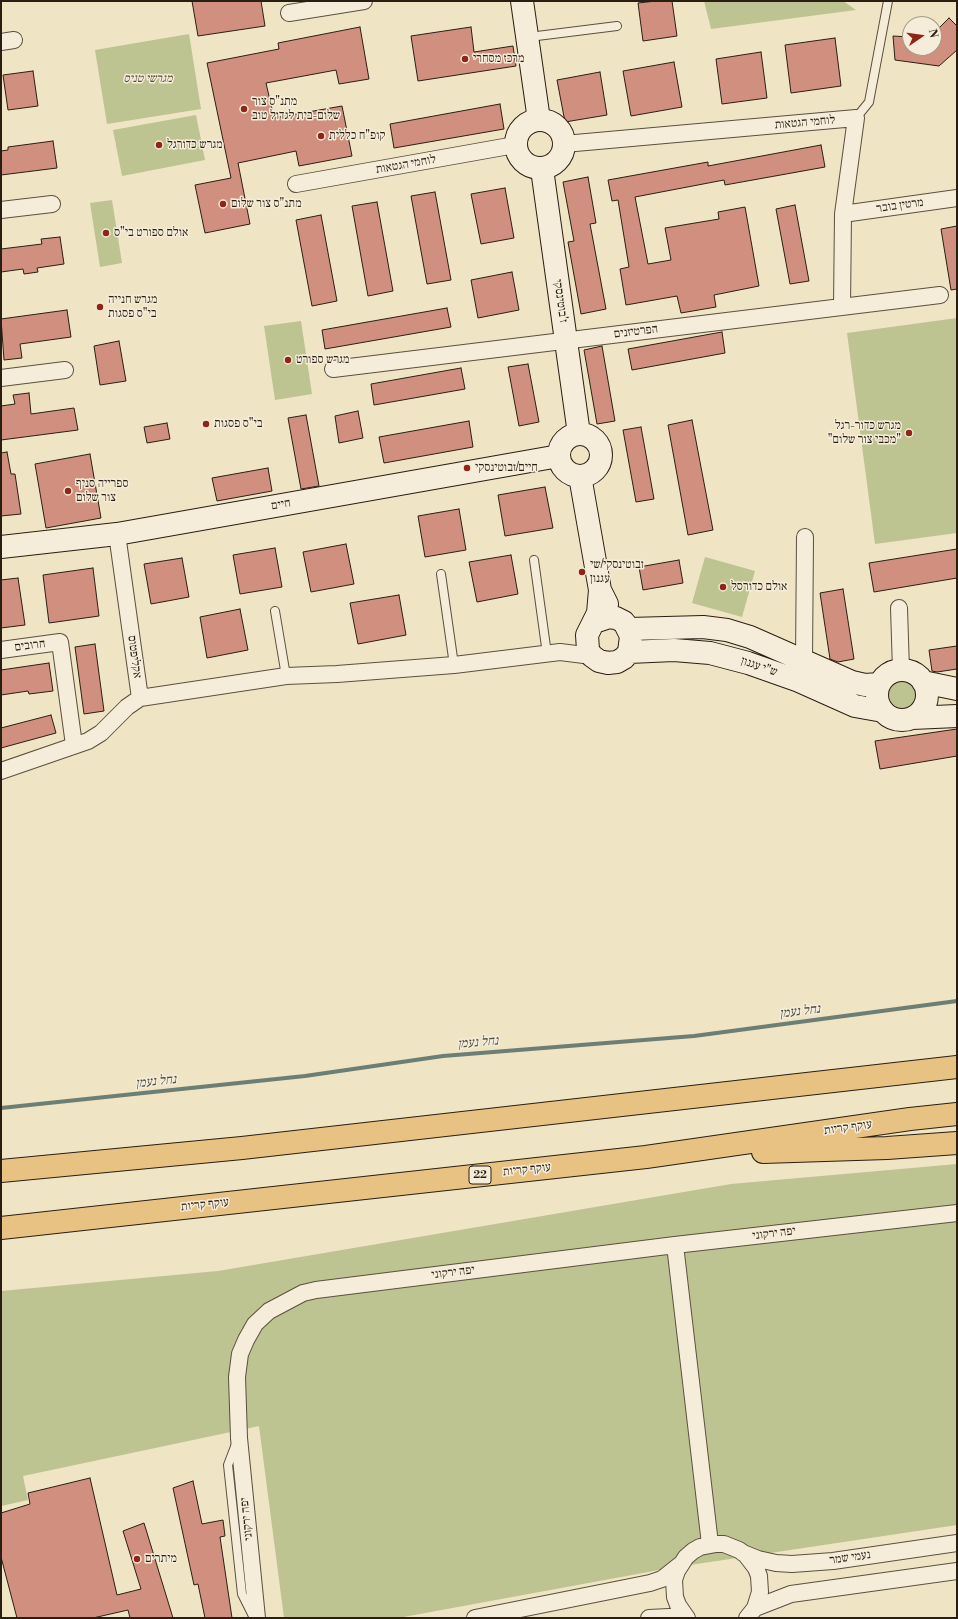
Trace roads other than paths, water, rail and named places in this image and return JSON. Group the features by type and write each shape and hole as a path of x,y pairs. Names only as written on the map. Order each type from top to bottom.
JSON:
{"highway":[{"path":"1,1171 249,1147 957,1067"},
{"name":"עוקף קריות","path":"1,1228 646,1156 910,1119 957,1114"},
{"path":"646,1156 887,1148 957,1143"}],"street":[{"path":"289,13 364,1"},
{"path":"522,1 539,120"},
{"path":"842,307 843,214 856,118"},
{"name":"לוחמי הגטאות","path":"564,144 856,118"},
{"path":"539,120 554,124 559,129 564,144 563,153 558,161 551,166 542,169 530,167 521,160 515,145 517,136 522,128 530,122 539,120"},
{"name":"לוחמי הגטאות","path":"296,184 515,145"},
{"name":"ז'בוטינסקי","path":"542,169 579,434"},
{"name":"מרטין בובר","path":"843,214 957,198"},
{"path":"1,210 52,204"},
{"name":"הפרטיזנים","path":"332,369 940,295"},
{"path":"1,378 65,370"},
{"path":"579,434 593,439 600,451 600,459 593,471 587,475 580,476 565,470 559,456 560,448 565,441 571,436 579,434"},
{"name":"חיים","path":"1,547 117,534 559,456"},
{"path":"580,476 600,590 598,613 590,629 588,650 592,656 599,661 608,663 617,662 629,652 632,636 600,590"},
{"name":"אקליפטוס","path":"117,534 140,698"},
{"path":"804,660 805,537"},
{"path":"899,608 901,670"},
{"path":"554,653 590,629 601,619 623,624"},
{"name":"ש\"י עגנון","path":"623,624 703,627 727,630 750,637 852,682 879,684"},
{"name":"חרובים","path":"1,650 60,642 74,745"},
{"name":"ש\"י עגנון","path":"629,652 674,650 710,653 748,663 799,681 855,706 883,711"},
{"path":"1,771 88,741 101,733 127,707 140,698 286,676 336,674 454,665 554,653 592,656"},
{"path":"912,718 924,706 926,690 923,682 910,672 901,670 888,674 879,684 877,698 883,711 896,719 957,716"},
{"path":"923,682 957,689"},
{"name":"יפה ירקוני","path":"256,1618 238,1438 237,1378 240,1354 246,1340 255,1324 269,1311 303,1293 316,1290 675,1245 957,1213"},
{"path":"475,1618 650,1583 662,1579 681,1564 693,1551 710,1544 675,1245"},
{"name":"נעמי שמר","path":"710,1544 724,1544 758,1559 776,1563 792,1564 833,1561 957,1543"},
{"path":"743,1553 751,1561 759,1576 760,1592 751,1613"},
{"path":"681,1564 676,1576 674,1588 678,1605 687,1618"},
{"path":"751,1613 792,1594 957,1571"},
{"path":"648,1618 676,1618"}],"lane":[{"path":"856,118 869,102 888,1"},
{"path":"527,37 617,26"},
{"path":"534,560 554,653"},
{"path":"441,574 454,665"},
{"path":"275,611 286,676"}],"waterway":[{"name":"נחל נעמן","path":"1,1108 305,1076 443,1056 694,1036 957,1001"}],"place":[{"name":"מרכז מסחרי","path":"465,59"},
{"name":"מתנ\"ס צור שלום-בית לגדול טוב","path":"244,109"},
{"name":"קופ\"ח כללית","path":"321,136"},
{"name":"מגרש כדורגל","path":"159,145"},
{"name":"מתנ\"ס צור שלום","path":"223,204"},
{"name":"אולם ספורט בי\"ס","path":"106,233"},
{"name":"מגרש חנייה בי\"ס פסגות","path":"100,307"},
{"name":"מגרש ספורט","path":"288,360"},
{"name":"בי\"ס פסגות","path":"206,424"},
{"name":"מגרש כדור-רגל \"מכבי צור שלום\"","path":"909,433"},
{"name":"חיים/זבוטינסקי","path":"467,468"},
{"name":"ספרייה סניף צור שלום","path":"68,491"},
{"name":"זבוטינסקי/שי עגנון","path":"582,572"},
{"name":"אולם כדורסל","path":"723,587"},
{"name":"מיתרים","path":"137,1559"}],"park label":[{"name":"מגרשי טניס","path":"148,79"}]}
